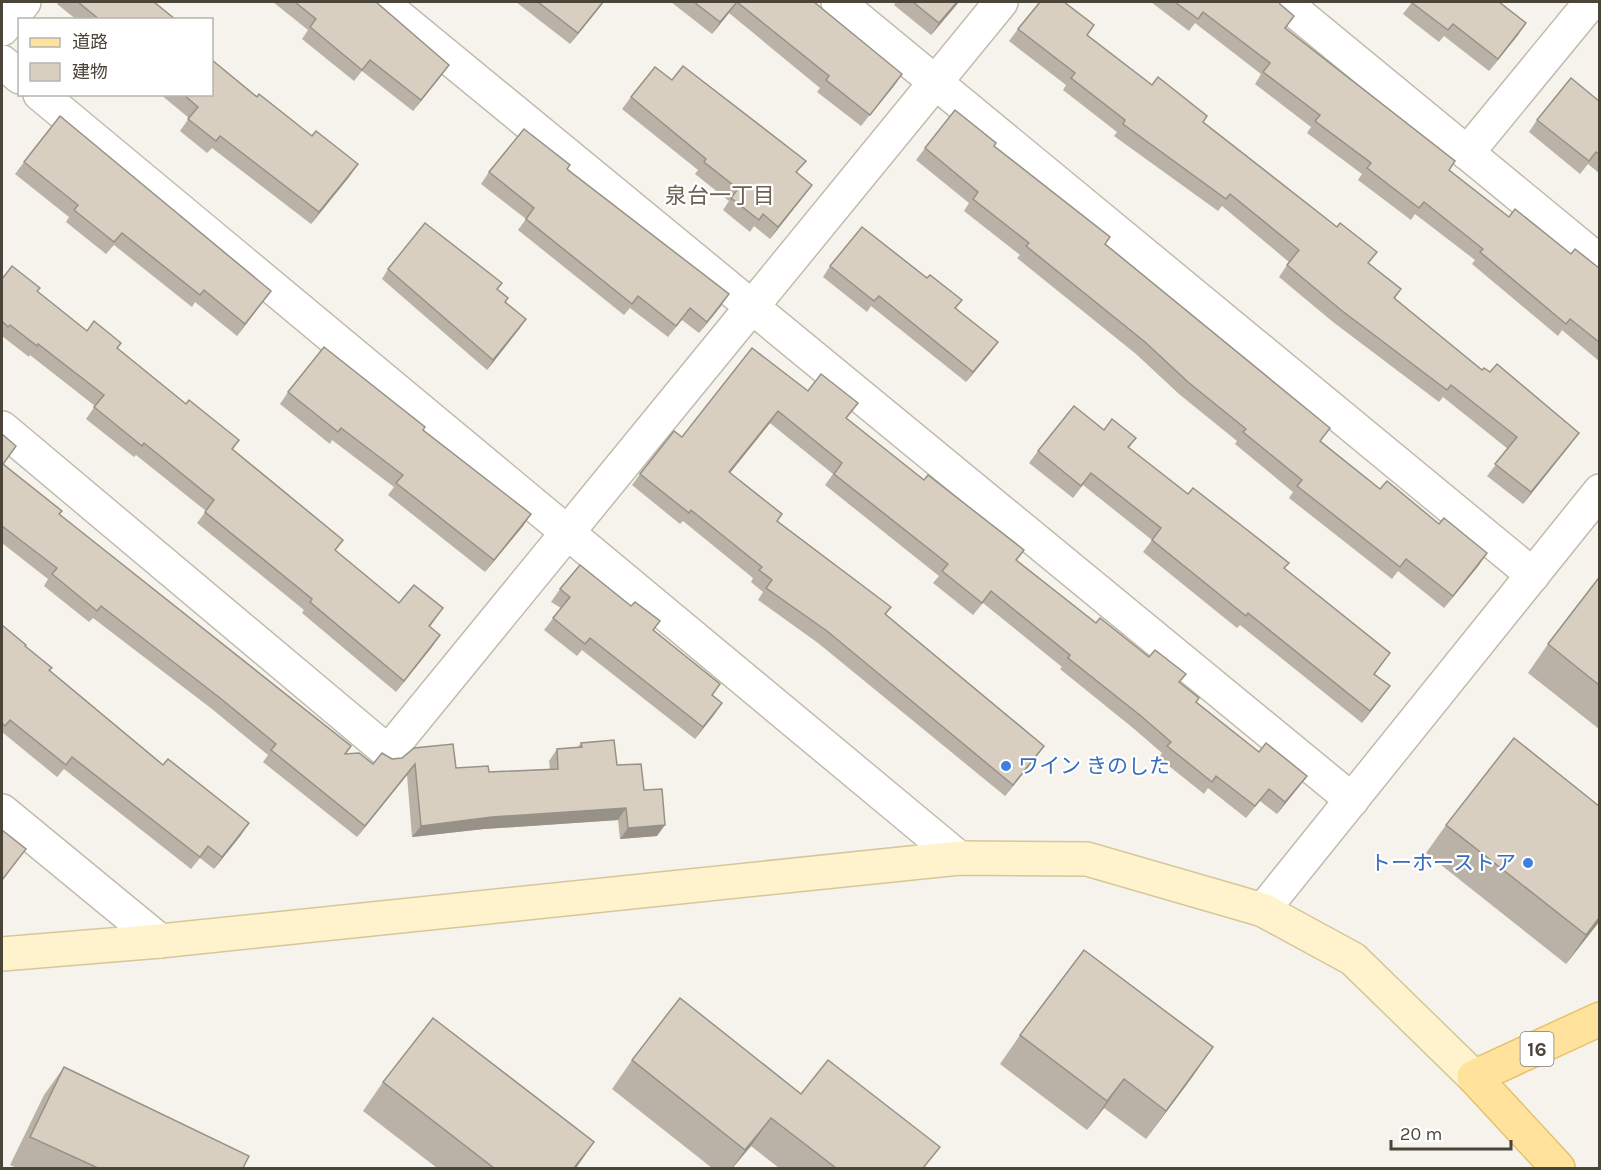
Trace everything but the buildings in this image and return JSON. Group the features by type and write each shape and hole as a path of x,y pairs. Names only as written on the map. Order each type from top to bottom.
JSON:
{"main road":[{"name":"16","path":"1474,1077 1579,1031 1599,1019"},
{"path":"1474,1077 1548,1157"}],"street":[{"path":"2,29 24,2"},
{"path":"381,2 1352,800"},
{"path":"838,2 1533,575"},
{"path":"2,428 387,752 1001,2"},
{"path":"1284,2 1599,262"},
{"path":"1467,153 1591,2"},
{"path":"2,63 18,75"},
{"path":"42,96 959,858"},
{"path":"1263,910 1599,491"},
{"path":"2,811 160,941"},
{"path":"2,954 160,941 959,858 1087,860 1263,910 1353,959 1474,1077"}],"place":[{"name":"ワイン きのした","path":"1006,766"},
{"name":"トーホーストア","path":"1528,863"}],"district":[{"name":"泉台一丁目","path":"720,196"}]}
